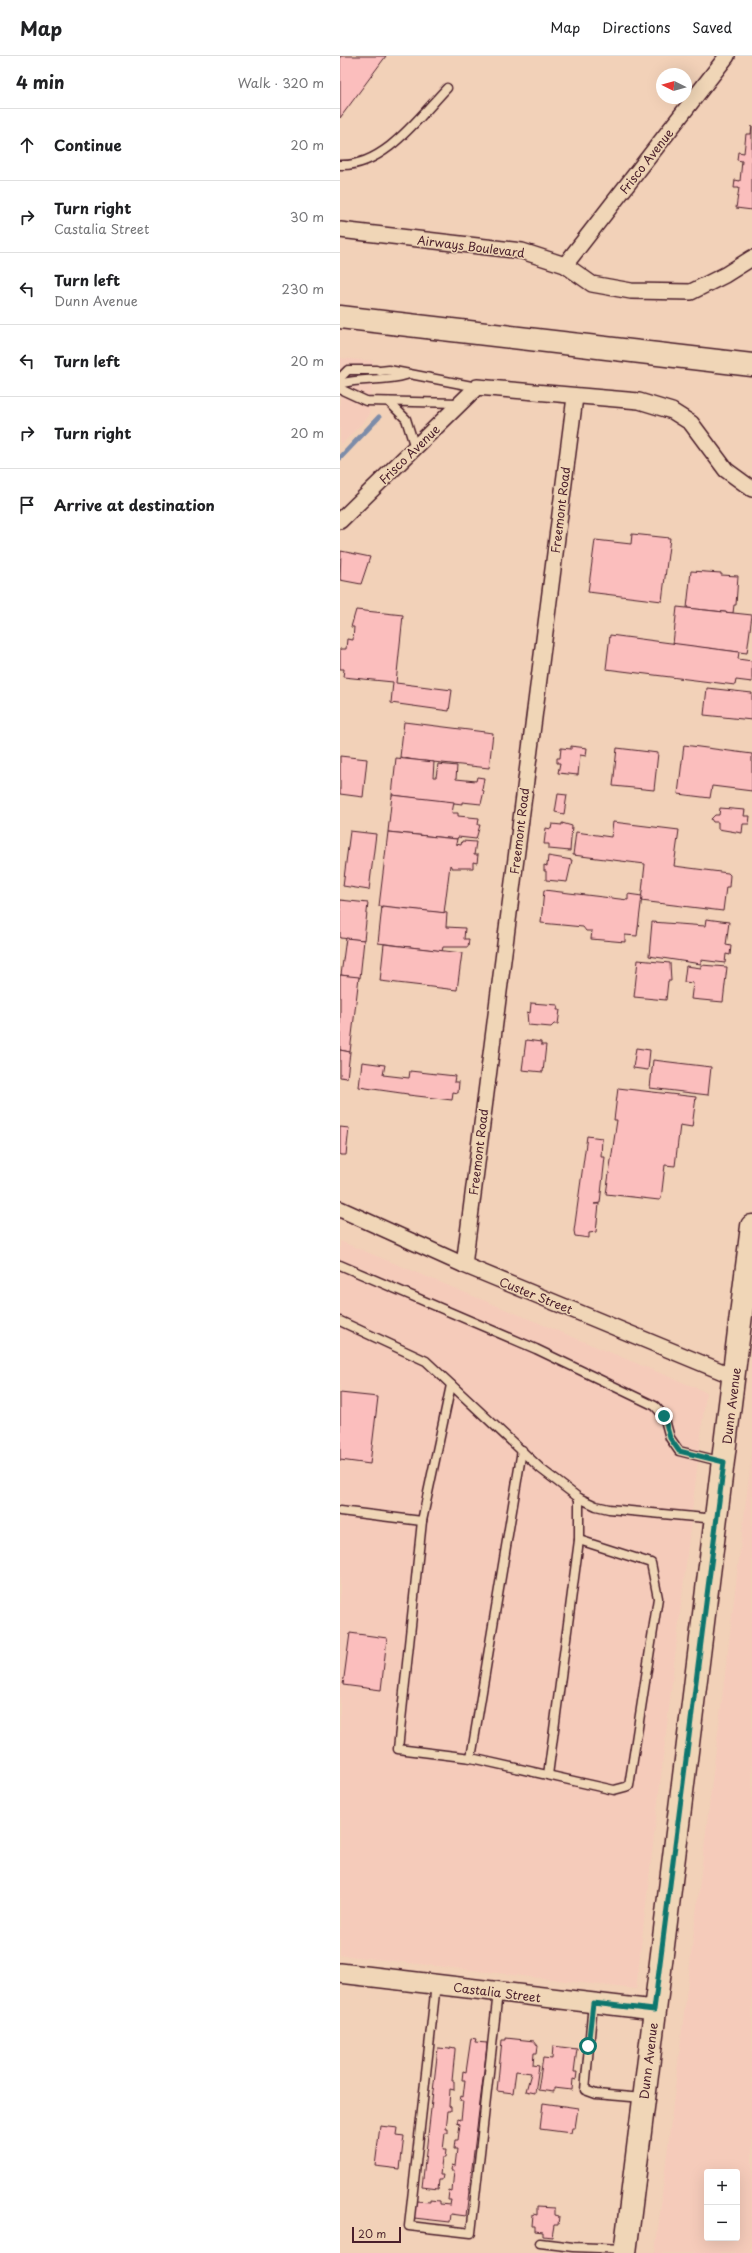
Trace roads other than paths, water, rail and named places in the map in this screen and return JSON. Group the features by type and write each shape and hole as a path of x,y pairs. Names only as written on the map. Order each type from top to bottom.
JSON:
{"main road":[{"path":"340,317 752,365"},
{"name":"Dunn Avenue","path":"626,2251 654,2010 735,1376 752,1226"}],"street":[{"name":"Frisco Avenue","path":"565,265 727,56"},
{"name":"Airways Boulevard","path":"340,230 522,251 565,265 592,284 631,292 691,292 725,275 752,258"},
{"name":"Frisco Avenue","path":"340,520 477,387"},
{"path":"477,387 501,388 575,397 639,401 672,411 691,423 726,470 752,489"},
{"name":"Freemont Road","path":"464,1265 575,397"},
{"name":"Custer Street","path":"340,1209 464,1265 735,1376"},
{"name":"Castalia Street","path":"340,1973 654,2010"}],"lane":[{"path":"340,165 366,162 384,152 447,88"},
{"path":"340,378 348,370 389,370 406,375 477,387"},
{"path":"340,384 348,381 390,380 406,375"},
{"path":"340,389 366,401 461,403"},
{"path":"389,402 406,419 415,448"},
{"path":"340,1265 536,1349 630,1393 655,1406 664,1416 670,1438 679,1451 724,1462"},
{"path":"340,1321 426,1361 522,1450 579,1498 596,1506 609,1509 716,1519"},
{"path":"451,1385 422,1521 398,1749 471,1758 548,1774 614,1790 629,1786 658,1598 651,1563 579,1540"},
{"path":"471,1758 522,1450"},
{"path":"548,1774 579,1540 579,1498"},
{"path":"340,1511 422,1521"},
{"path":"436,1984 409,2226 471,2233 498,1992"},
{"path":"593,2003 585,2090 596,2094 644,2098"},
{"path":"540,2243 626,2251"}],"waterway":[{"path":"340,458 379,417"}]}
